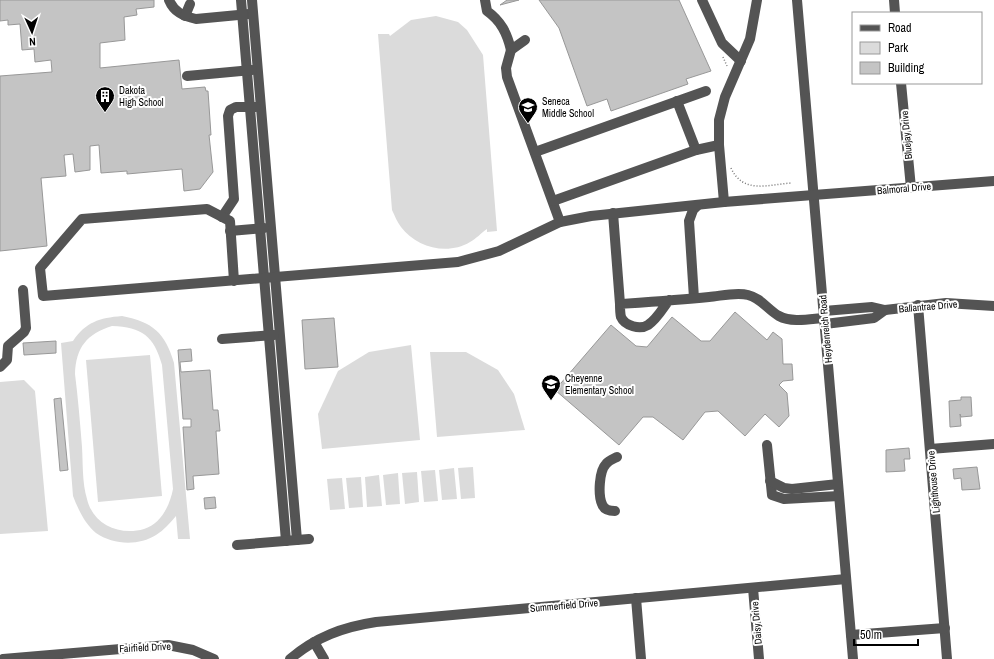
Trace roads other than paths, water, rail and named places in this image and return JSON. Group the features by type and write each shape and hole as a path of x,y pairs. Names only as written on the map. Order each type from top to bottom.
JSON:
{"street":[{"path":"169,0 172,7 185,16 196,19 253,13"},
{"path":"241,0 286,541"},
{"path":"252,0 298,540"},
{"path":"485,0 487,11 495,16 505,30 510,50 506,68 507,77 560,222"},
{"path":"702,0 722,43 741,61"},
{"path":"724,202 718,145 722,109 750,39 758,0"},
{"name":"Heydenreich Road","path":"797,0 853,659"},
{"path":"894,0 895,12"},
{"path":"185,16 190,4"},
{"path":"510,50 525,40"},
{"path":"186,76 258,69"},
{"name":"Bluejay Drive","path":"901,84 911,188"},
{"path":"535,152 706,91"},
{"path":"677,101 696,150"},
{"path":"234,281 230,221 222,217 234,199 228,116 230,110 236,107 261,106"},
{"path":"553,201 696,150 718,145"},
{"path":"255,177 267,176"},
{"name":"Balmoral Drive","path":"222,217 207,209 82,219 40,268 43,296 458,262 499,251 560,222 614,213 724,202 994,181"},
{"path":"694,298 689,221 693,210 698,205"},
{"path":"614,213 621,316 626,323 639,327 647,325 655,318 669,300"},
{"path":"230,231 271,228"},
{"path":"0,367 7,360 8,346 24,332 26,328 23,290"},
{"name":"Ballantrae Drive","path":"620,304 748,295 756,298 778,316 802,320 824,318 874,318 885,310 918,305 957,303 994,306"},
{"name":"Lighthouse Drive","path":"918,305 947,659"},
{"path":"222,339 280,335"},
{"path":"271,363 283,362"},
{"path":"930,449 994,444"},
{"path":"768,445 772,495 776,498 784,499 839,496"},
{"path":"615,511 607,510 602,505 600,482 602,469 605,464 617,457"},
{"path":"770,481 784,488 838,484"},
{"path":"237,545 309,539"},
{"name":"Summerfield Drive","path":"290,659 314,642 341,629 376,622 846,579"},
{"name":"Daisy Drive","path":"753,588 759,659"},
{"path":"636,598 641,659"},
{"path":"851,635 944,628"},
{"path":"314,642 324,659"},
{"name":"Fairfield Drive","path":"3,659 168,645 193,650 214,659"}],"place":[{"name":"Dakota High School","path":"105,113"},
{"name":"Seneca Middle School","path":"528,124"},
{"name":"Cheyenne Elementary School","path":"551,401"}]}
